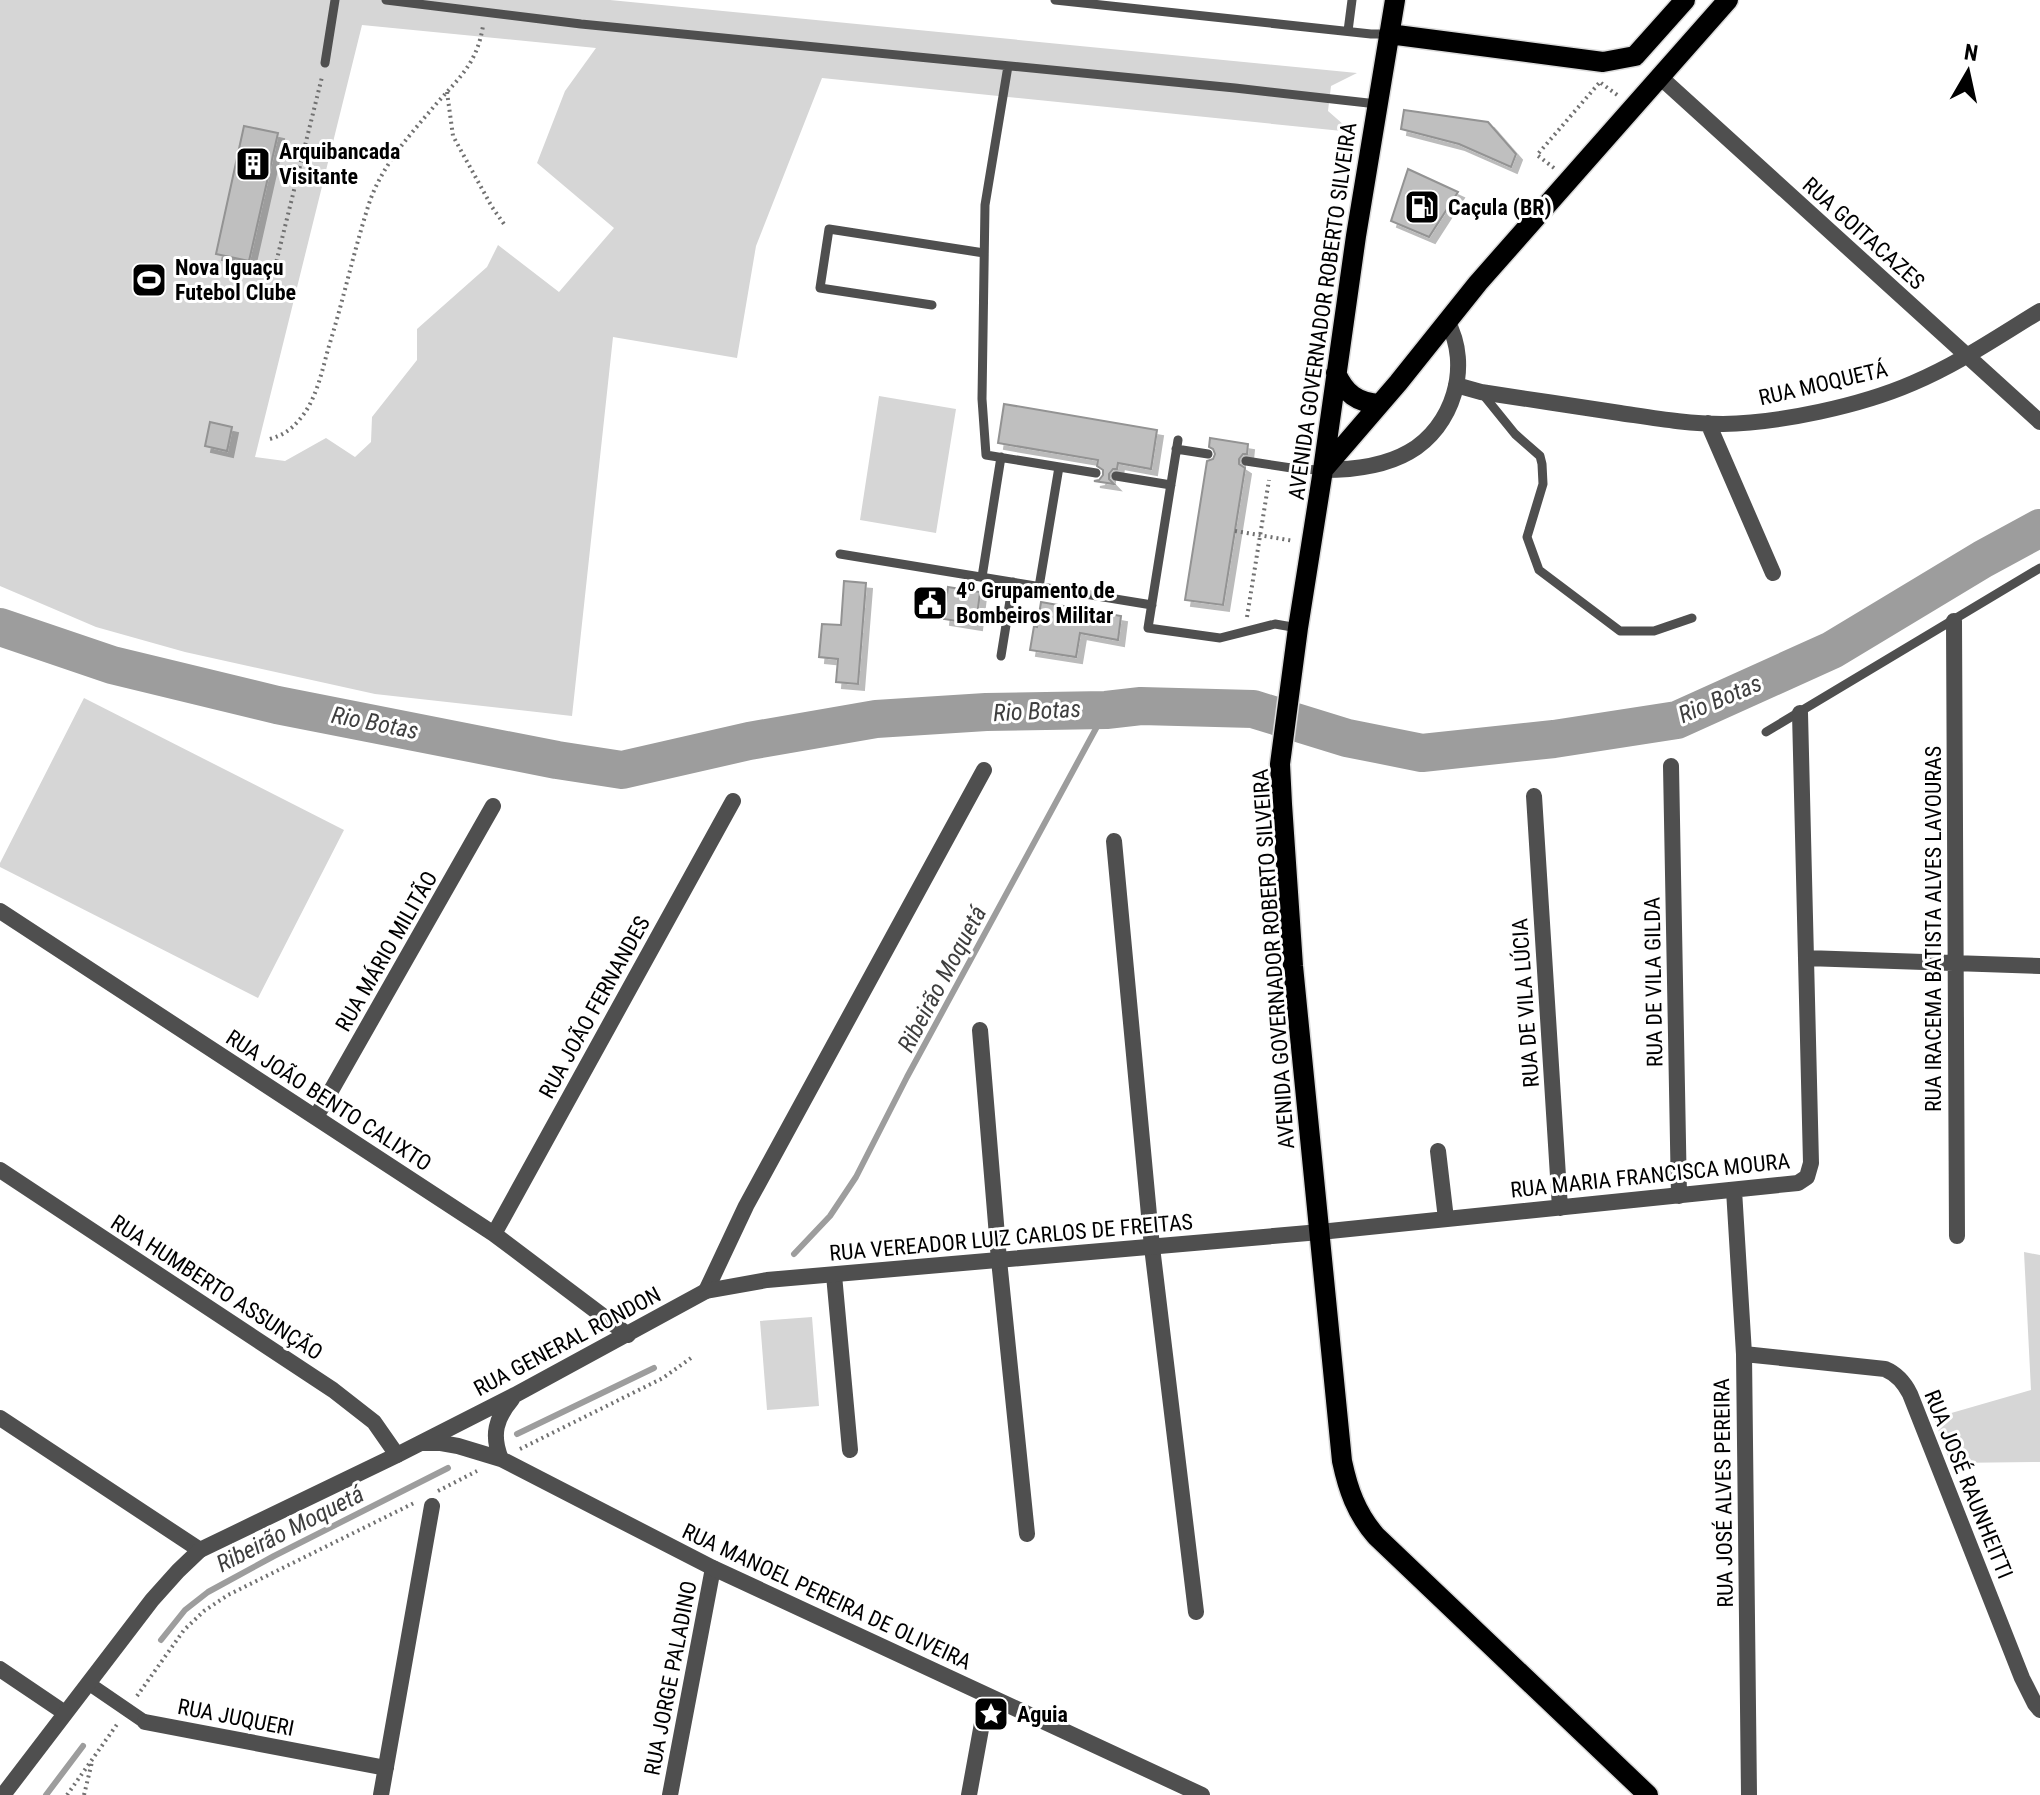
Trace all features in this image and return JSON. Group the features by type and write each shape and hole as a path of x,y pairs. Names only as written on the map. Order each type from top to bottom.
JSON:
{"main road":[{"name":"AVENIDA GOVERNADOR ROBERTO SILVEIRA","path":"1395,0 1336,373 1280,764 1293,966 1342,1461 1360,1515 1376,1536 1648,1795"},
{"path":"1389,34 1603,62 1635,56 1685,0"},
{"path":"1323,470 1568,179 1728,0"},
{"path":"1635,56 1659,76"},
{"path":"1336,373 1348,393 1359,400 1380,404"}],"street":[{"name":"RUA GOITACAZES","path":"1659,76 2040,422"},
{"name":"RUA MOQUETÁ","path":"1456,385 1481,392 1665,419 1708,423 1768,421 1835,407 1910,385 1967,356 2040,311"},
{"path":"1323,470 1363,467 1390,460 1411,451 1441,421 1452,401 1456,385 1456,350 1447,321"},
{"path":"1708,423 1773,573"},
{"name":"RUA IRACEMA BATISTA ALVES LAVOURAS","path":"1954,621 1957,1236"},
{"name":"RUA MARIA FRANCISCA MOURA","path":"1320,1232 1679,1196 1804,1180 1811,1163 1800,713"},
{"name":"RUA DE VILA GILDA","path":"1671,766 1679,1196"},
{"path":"706,1291 746,1206 984,770"},
{"name":"RUA DE VILA LÚCIA","path":"1534,796 1560,1208"},
{"name":"RUA JOÃO FERNANDES","path":"494,1234 733,801"},
{"name":"RUA MÁRIO MILITÃO","path":"316,1117 493,806"},
{"path":"1114,841 1152,1247 1196,1612"},
{"name":"RUA JOÃO BENTO CALIXTO","path":"0,911 494,1234 628,1335"},
{"path":"1806,958 2040,966"},
{"path":"980,1030 999,1260 1027,1534"},
{"path":"1438,1151 1446,1219"},
{"name":"RUA HUMBERTO ASSUNÇÃO","path":"0,1170 333,1390 374,1422 397,1455"},
{"name":"RUA JOSÉ ALVES PEREIRA","path":"1734,1190 1744,1354 1749,1795"},
{"name":"RUA VEREADOR LUIZ CARLOS DE FREITAS","path":"706,1291 767,1280 1320,1232"},
{"path":"834,1275 850,1450"},
{"name":"RUA GENERAL RONDON","path":"3,1795 152,1600 200,1550 515,1395 706,1291"},
{"name":"RUA JOSÉ RAUNHEITTI","path":"1744,1354 1885,1369 1903,1382 2022,1678 2040,1710"},
{"path":"501,1459 495,1441 496,1425 515,1395"},
{"path":"0,1418 200,1550"},
{"name":"RUA MANOEL PEREIRA DE OLIVEIRA","path":"419,1444 458,1446 501,1459 713,1568 1202,1795"},
{"path":"381,1795 428,1500"},
{"name":"RUA JORGE PALADINO","path":"670,1795 713,1568"},
{"path":"0,1669 65,1713"},
{"name":"RUA JUQUERI","path":"88,1683 145,1722 386,1768"},
{"path":"969,1795 987,1696"}],"lane":[{"path":"325,63 335,0"},
{"path":"386,0 581,24 1378,104"},
{"path":"1055,0 1389,34"},
{"path":"1121,0 1135,8"},
{"path":"1348,31 1352,0"},
{"path":"1008,66 985,205 982,399 986,455 1096,473"},
{"path":"932,305 820,288 829,229 984,253"},
{"path":"1481,392 1515,434 1540,456 1543,484 1527,537 1539,570 1620,631 1654,631 1692,618"},
{"path":"1208,454 1177,445 1148,628 1220,638 1275,624 1298,628"},
{"path":"982,577 1001,457"},
{"path":"1246,461 1323,470"},
{"path":"1039,587 1059,467"},
{"path":"1116,476 1171,485"},
{"path":"840,554 1152,605"},
{"path":"1766,732 2040,568"},
{"path":"1001,656 1013,582"}],"path":[{"path":"270,439 284,435 301,418 312,400 376,184 398,151 467,68 480,46 485,12"},
{"path":"275,267 325,63"},
{"path":"1568,179 1537,155 1600,79 1625,100"},
{"path":"447,92 453,136 504,224"},
{"path":"1245,632 1271,465"},
{"path":"1235,531 1312,544"},
{"path":"67,1795 184,1630 204,1611 228,1595 428,1500 501,1459 663,1378 691,1358"},
{"path":"84,1795 93,1758"}],"shaded area":[{"path":"0,0 610,0 1357,73 1331,86 1328,111 1352,132 822,78 756,246 737,358 613,337 572,716 375,694 185,652 96,627 0,586","holes":["362,25 596,48 565,91 537,163 614,228 559,292 498,245 487,267 417,329 417,360 372,417 371,442 355,457 326,438 285,461 255,457"]},
{"path":"879,396 956,409 936,533 860,520"},
{"path":"84,698 344,830 258,998 0,867"},
{"path":"2024,1252 2040,1255 2040,1462 1950,1463 1934,1418 2031,1390"},
{"path":"812,1317 819,1406 767,1410 760,1321"}],"building":[{"path":"1404,110 1488,122 1516,154 1511,167 1459,144 1401,129"},
{"name":"Arquibancada Visitante","path":"244,126 278,133 249,261 216,254"},
{"name":"Caçula (BR)","path":"1408,169 1458,192 1429,237 1391,221"},
{"path":"1004,404 1157,430 1151,469 1118,463 1117,469 1109,474 1114,484 1094,481 1103,475 1103,470 1097,466 1098,460 998,443"},
{"path":"210,422 232,427 227,451 205,446"},
{"path":"1210,438 1248,444 1247,454 1239,459 1239,464 1245,468 1223,605 1185,600 1207,461 1213,459 1215,454 1209,447"},
{"path":"844,581 866,583 858,684 836,682 838,659 819,657 822,624 841,625"},
{"path":"948,587 980,592 976,624 944,619"},
{"path":"1041,602 1121,616 1118,640 1080,633 1076,657 1030,650"}],"waterway":[{"name":"Rio Botas","path":"0,627 112,665 277,705 622,770 749,741 876,719 1141,706 1253,709 1347,738 1422,753 1554,739 1677,720 1832,650 2040,528"},
{"name":"Ribeirão Moquetá","path":"794,1254 830,1216 856,1177 1106,710"},
{"name":"Ribeirão Moquetá","path":"517,1434 654,1368"},
{"name":"Ribeirão Moquetá","path":"161,1640 185,1610 208,1592 448,1468"},
{"name":"Ribeirão Moquetá","path":"46,1795 83,1746"}],"place":[{"name":"Arquibancada Visitante","path":"253,164"},
{"name":"Caçula (BR)","path":"1422,207"},
{"name":"Nova Iguaçu Futebol Clube","path":"149,280"},
{"name":"4º Grupamento de Bombeiros Militar","path":"930,603"},
{"name":"Aguia","path":"991,1714"}]}
